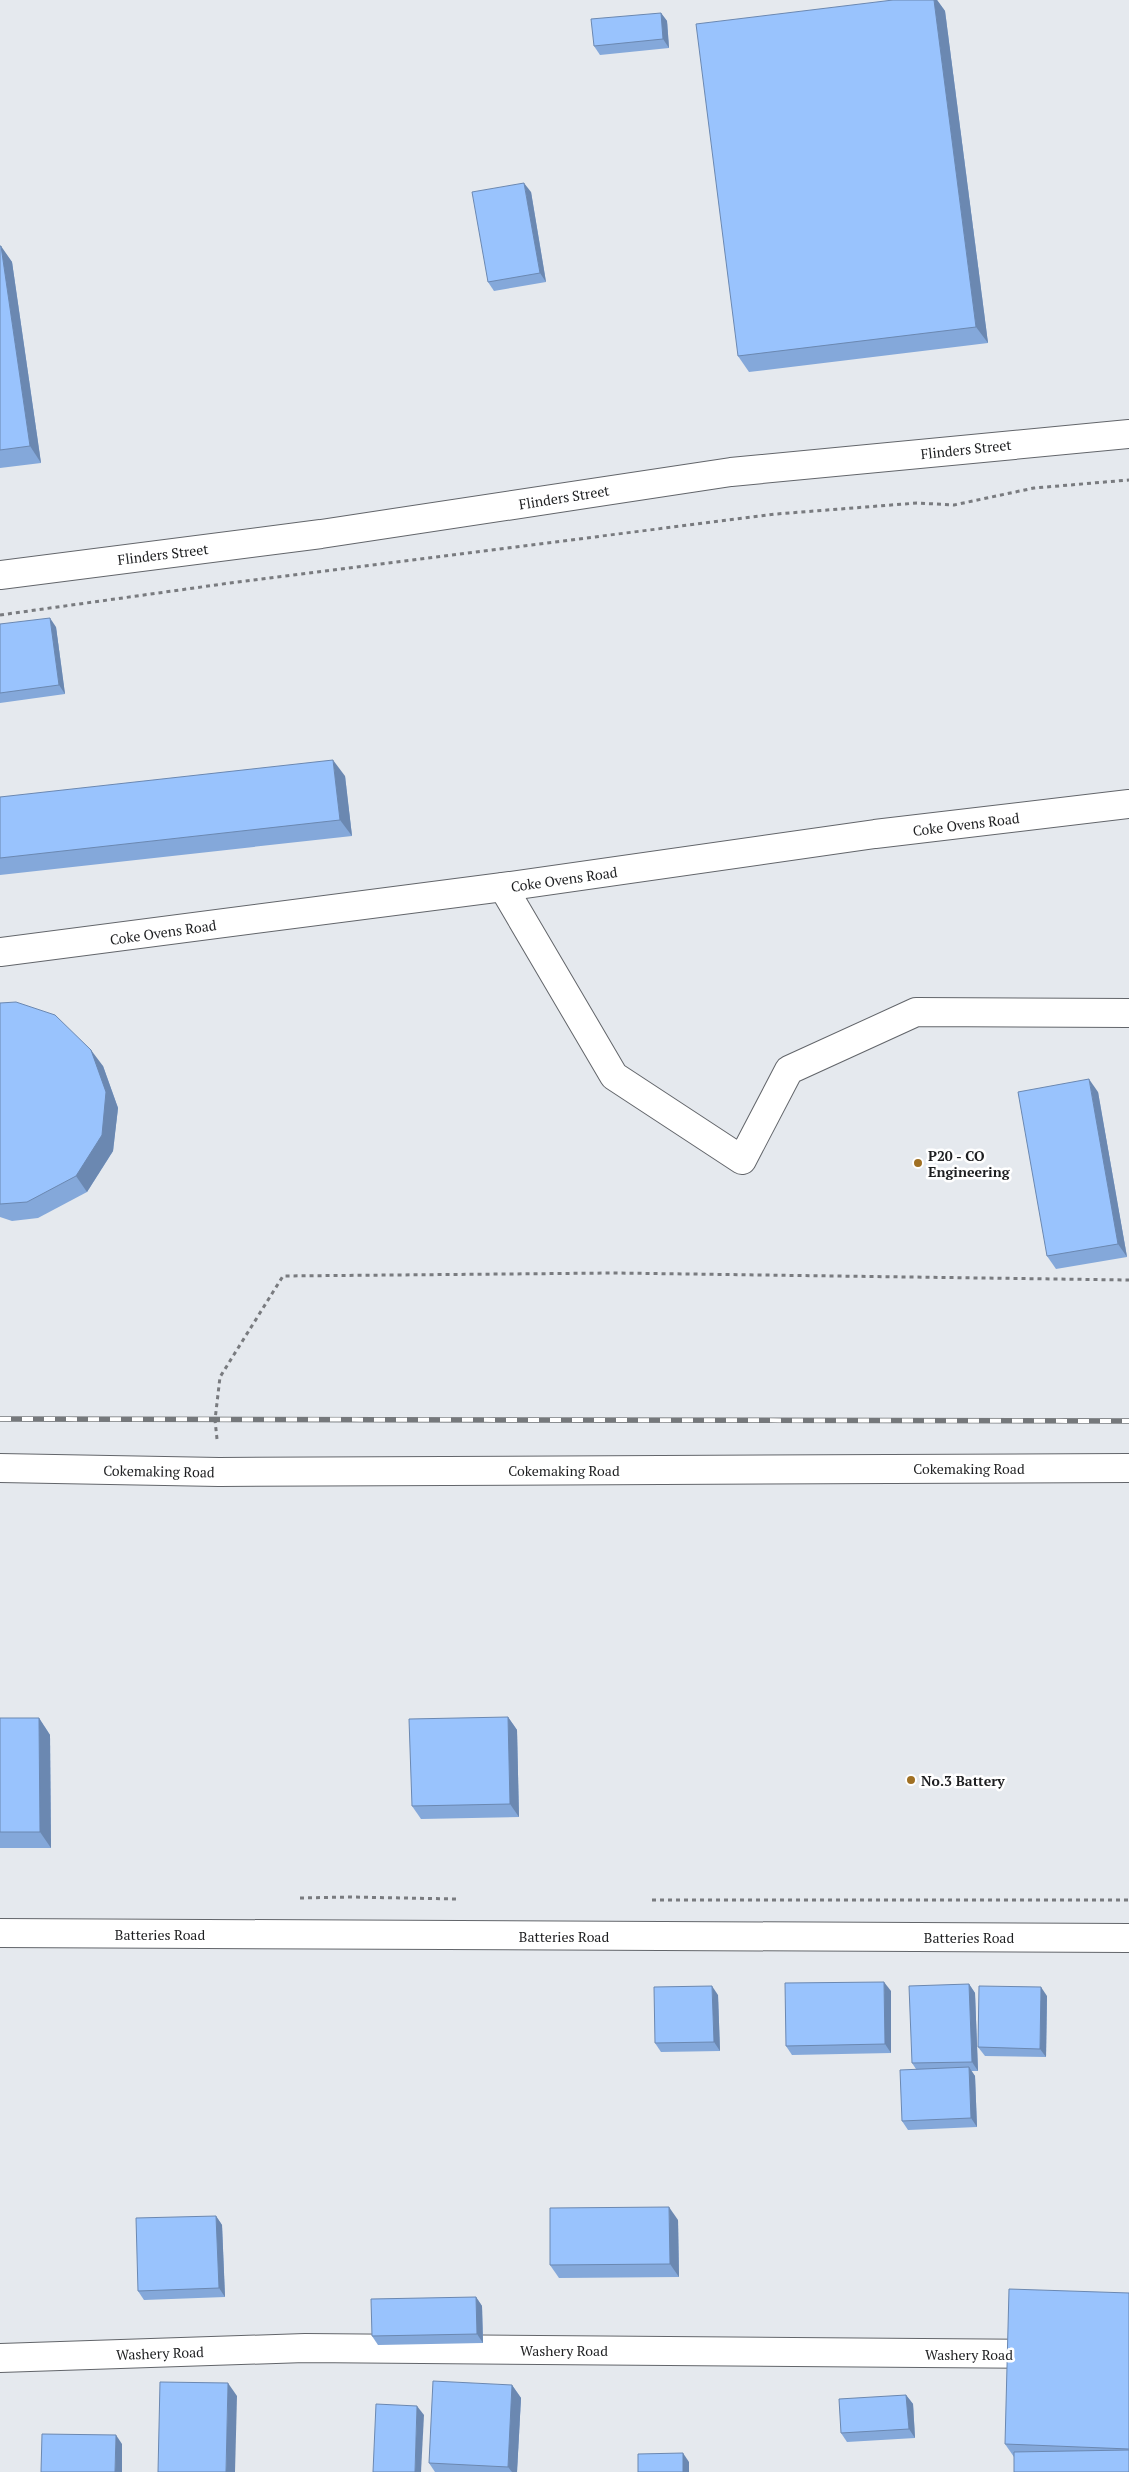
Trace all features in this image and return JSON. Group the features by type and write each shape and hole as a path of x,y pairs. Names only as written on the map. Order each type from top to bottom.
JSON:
{"street":[{"name":"Flinders Street","path":"0,575 320,534 731,472 1129,434"},
{"name":"Coke Ovens Road","path":"0,952 502,887 875,834 1129,804"},
{"path":"502,887 614,1076 742,1160 789,1070 916,1012 1129,1013"},
{"name":"Cokemaking Road","path":"0,1468 219,1472 1129,1468"},
{"name":"Batteries Road","path":"0,1933 1129,1938"},
{"name":"Washery Road","path":"0,2358 305,2348 1070,2355"}],"path":[{"path":"0,615 230,583 776,514 917,503 954,505 1034,488 1129,480"},
{"path":"219,1472 215,1420 220,1377 283,1276 615,1273 1129,1280"}],"building":[{"path":"893,0 934,0 976,327 738,356 696,24"},
{"path":"661,13 663,39 594,46 591,19"},
{"path":"524,183 540,273 488,282 472,192"},
{"path":"0,246 30,446 0,450"},
{"path":"50,618 59,685 0,693 0,624"},
{"path":"333,760 340,820 0,858 0,797"},
{"path":"16,1002 55,1015 91,1050 106,1092 102,1135 76,1176 27,1202 0,1204 0,1003"},
{"path":"1089,1079 1118,1244 1047,1256 1018,1092"},
{"path":"508,1717 510,1804 412,1806 409,1719"},
{"path":"0,1718 39,1718 40,1832 0,1832"},
{"path":"884,1982 885,2044 786,2046 785,1983"},
{"path":"969,1984 972,2062 912,2063 909,1986"},
{"path":"712,1986 714,2042 655,2043 654,1987"},
{"path":"979,1986 1041,1987 1040,2049 978,2047"},
{"path":"969,2067 971,2118 902,2121 900,2070"},
{"path":"669,2207 670,2264 550,2265 550,2208"},
{"path":"216,2216 219,2288 138,2291 136,2218"},
{"path":"1009,2289 1129,2293 1129,2449 1005,2444"},
{"path":"476,2297 477,2334 372,2336 371,2299"},
{"path":"433,2381 512,2385 508,2467 429,2463"},
{"path":"160,2382 228,2383 226,2472 158,2472"},
{"path":"906,2395 909,2429 841,2433 839,2399"},
{"path":"376,2404 417,2406 415,2472 373,2472"},
{"path":"42,2434 116,2435 115,2472 41,2472"},
{"path":"1129,2450 1129,2472 1014,2472 1014,2452"},
{"path":"683,2453 683,2472 638,2472 638,2454"}],"railway":[{"path":"0,1419 1129,1421"}],"place":[{"name":"P20 - CO Engineering","path":"918,1163"},
{"name":"No.3 Battery","path":"911,1780"}]}
